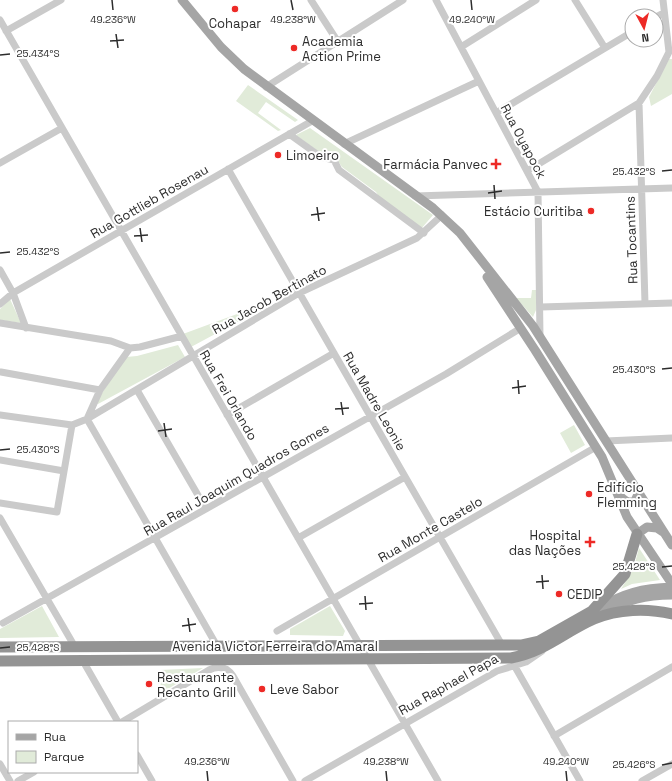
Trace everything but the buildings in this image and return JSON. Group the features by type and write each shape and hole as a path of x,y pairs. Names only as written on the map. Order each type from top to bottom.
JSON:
{"highway":[{"path":"593,615 625,574 637,534"},
{"path":"593,615 629,611 655,611 672,614"},
{"name":"Rua Raphael Papa","path":"544,643 593,615"},
{"name":"Avenida Victor Ferreira do Amaral","path":"0,647 502,645 544,643"},
{"name":"Avenida Victor Ferreira do Amaral","path":"0,661 492,658 521,656 544,643"}],"main road":[{"path":"182,0 221,47 244,70 442,215 460,233 540,338 672,546"},
{"path":"474,251 485,274 596,447 606,464 627,517 672,585"},
{"path":"618,494 624,500 632,502 635,501 638,494"},
{"path":"637,534 647,527 652,527 663,532"},
{"name":"Rua Raphael Papa","path":"593,615 632,591 672,585"},
{"name":"Rua Raphael Papa","path":"593,615 631,600 651,595 672,595"}],"street":[{"path":"6,31 61,0"},
{"path":"312,0 338,42"},
{"path":"266,87 402,0"},
{"name":"Rua Oyapock","path":"436,0 538,192 541,307 540,338"},
{"path":"461,47 536,0"},
{"path":"575,0 605,48"},
{"path":"527,171 639,103 657,76 670,52 664,13"},
{"name":"Rua Frei Orlando","path":"0,20 438,781"},
{"path":"496,113 624,37"},
{"path":"344,144 479,81"},
{"name":"Rua Tocantins","path":"639,103 645,304"},
{"name":"Rua Gottlieb Rosenau","path":"0,304 13,293 312,121"},
{"path":"0,163 62,128"},
{"path":"289,134 320,157 334,160 339,170 424,233"},
{"name":"Rua Madre Leonie","path":"228,169 502,645"},
{"path":"415,196 672,188"},
{"name":"Rua Jacob Bertinato","path":"72,425 87,419 137,390 299,293 424,233 442,215"},
{"path":"0,270 13,293 26,328"},
{"path":"541,307 672,303"},
{"path":"0,323 111,341 130,348 140,347 182,336"},
{"name":"Rua Raul Joaquim Quadros Gomes","path":"3,623 262,476 370,417 521,328"},
{"path":"130,348 100,390 87,419 217,646"},
{"path":"227,415 334,353"},
{"path":"1,372 100,390"},
{"path":"137,390 206,509"},
{"path":"0,415 72,425 57,512 0,503"},
{"path":"606,441 672,438"},
{"name":"Rua Monte Castelo","path":"277,631 334,600 596,447"},
{"path":"0,460 64,471"},
{"path":"298,538 405,477"},
{"path":"0,519 74,647"},
{"name":"Rua Raphael Papa","path":"305,781 498,670 532,659 544,643"},
{"path":"492,658 496,659 498,662 498,670"},
{"path":"83,661 117,721"},
{"path":"514,665 580,781"},
{"path":"124,721 209,670 221,667 228,670 233,676 293,781"},
{"path":"554,736 672,667"},
{"path":"138,757 152,781"},
{"path":"0,764 10,781"},
{"path":"642,781 672,764"},
{"path":"18,781 32,773"}],"green space":[{"path":"669,59 672,59 672,94 651,106 649,97"},
{"path":"248,85 298,120 295,122 266,102 258,113 281,130 278,131 236,101"},
{"path":"310,128 433,215 421,229 380,198 376,192 342,167 336,158 323,155 296,135"},
{"path":"532,290 538,290 536,310 533,317 516,298 531,298"},
{"path":"10,299 21,323 0,320 0,309"},
{"path":"264,304 267,306 191,347 183,334"},
{"path":"178,345 185,357 98,404 96,402 126,357 137,356"},
{"path":"574,425 585,445 571,453 560,433"},
{"path":"639,548 660,580 632,584 621,589 633,570"},
{"path":"42,606 59,637 0,638 0,629"},
{"path":"330,606 345,631 343,636 290,635 290,629"},
{"path":"203,668 161,693 160,670"}],"place":[{"name":"Cohapar","path":"235,9"},
{"name":"Academia Action Prime","path":"294,48"},
{"name":"Limoeiro","path":"278,155"},
{"name":"Farmácia Panvec","path":"496,164"},
{"name":"Estácio Curitiba","path":"591,211"},
{"name":"Edifício Flemming","path":"589,494"},
{"name":"Hospital das Nações","path":"590,542"},
{"name":"CEDIP","path":"559,594"},
{"name":"Restaurante Recanto Grill","path":"149,684"},
{"name":"Leve Sabor","path":"262,689"}]}
